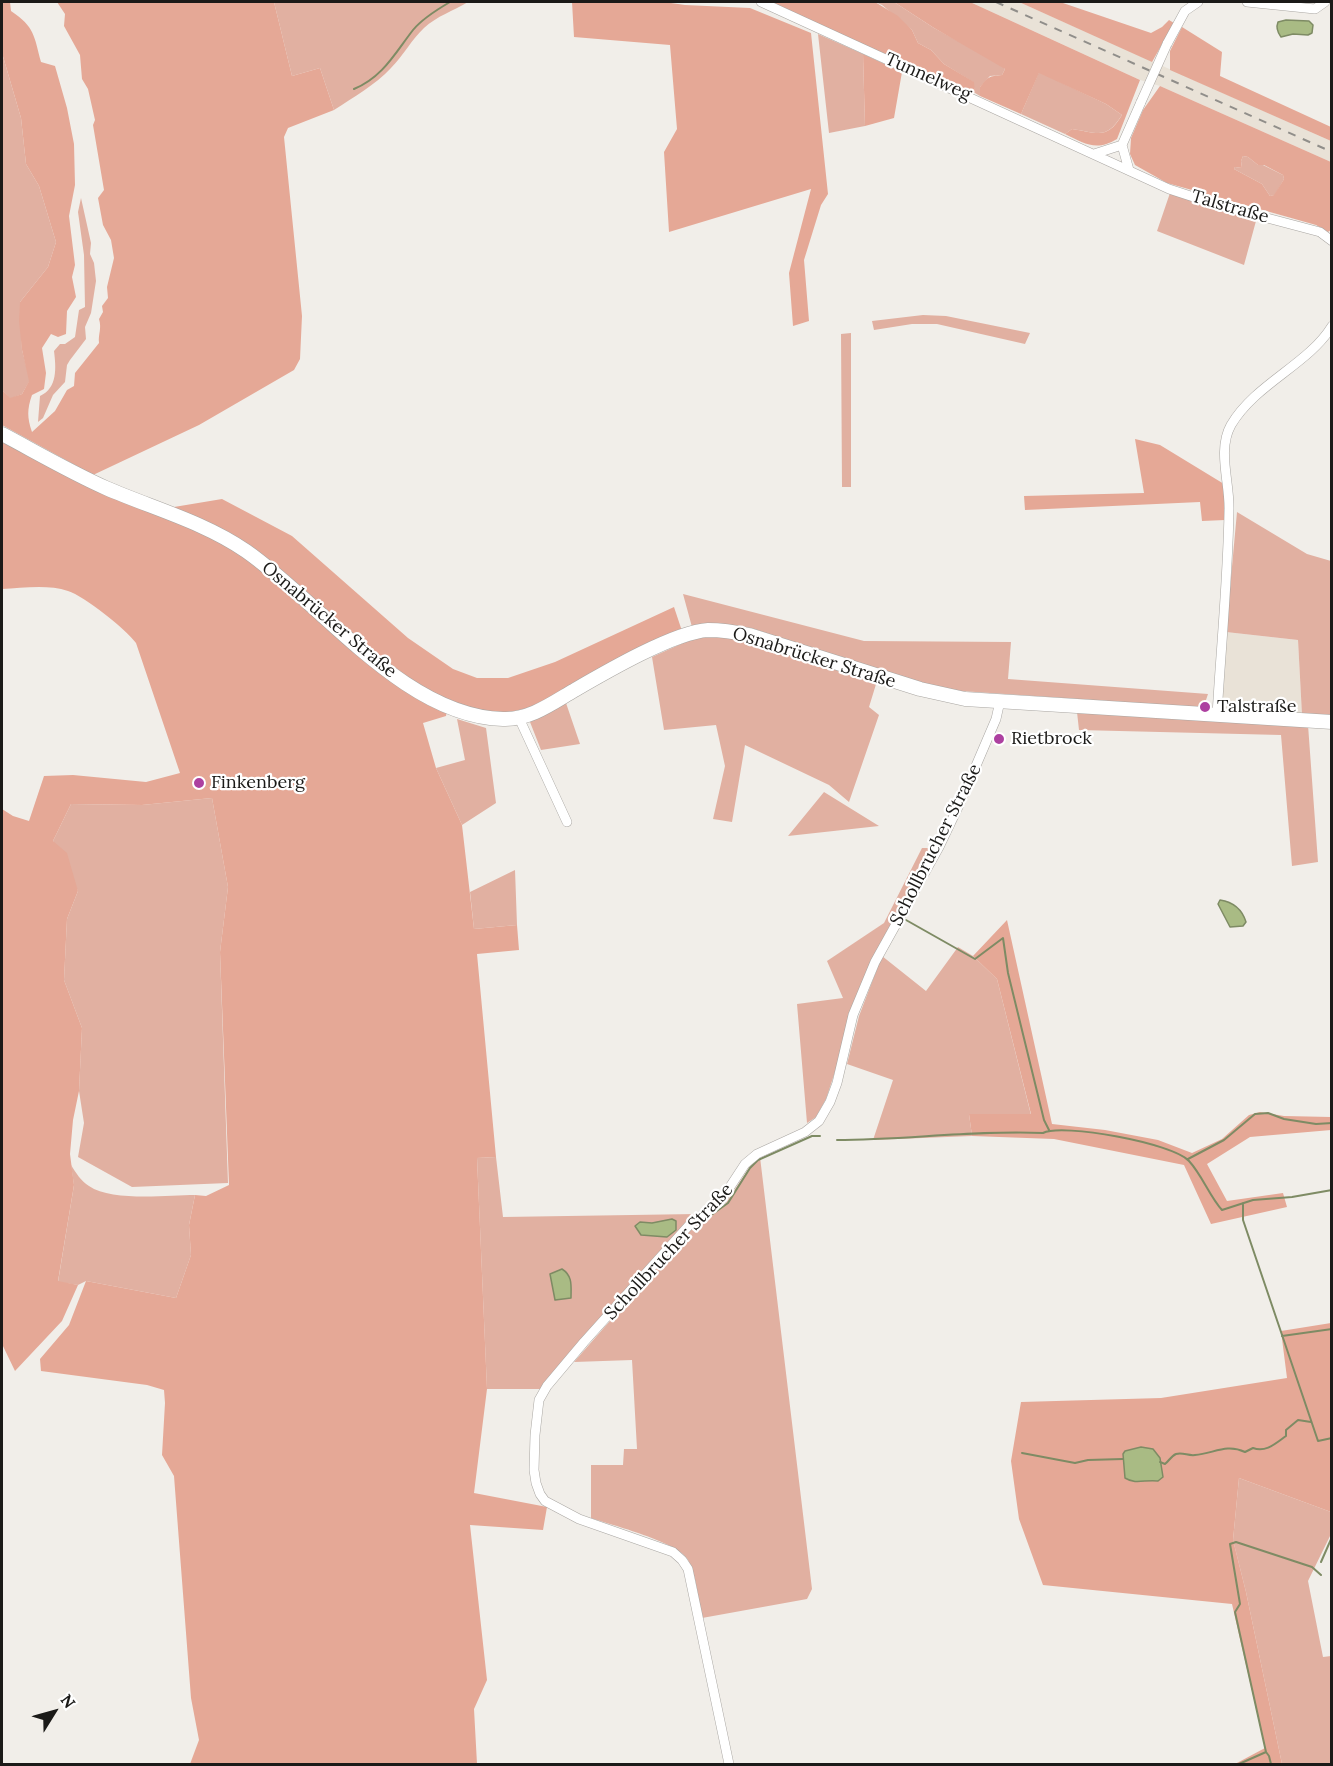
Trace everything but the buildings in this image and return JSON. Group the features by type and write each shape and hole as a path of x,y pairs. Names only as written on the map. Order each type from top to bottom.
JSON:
{"main road":[{"name":"Osnabrücker Straße","path":"2,434 84,477 194,524 246,551 378,663 429,698 466,713 486,718 519,718 538,711 669,641 707,630 749,635 889,680 944,695 1000,701 1332,722"}],"street":[{"name":"Tunnelweg","path":"761,2 1094,154"},
{"path":"1129,170 1122,145 1167,44 1185,11 1198,2"},
{"path":"1248,2 1316,9 1325,2"},
{"path":"1094,154 1122,145"},
{"name":"Talstraße","path":"1094,154 1169,189 1218,205 1320,232 1332,241"},
{"path":"1217,715 1229,508 1224,444 1230,427 1247,404 1325,337 1332,326"},
{"name":"Schollbrucher Straße","path":"729,1764 688,1569 673,1552 579,1519 545,1501 538,1489 534,1470 539,1400 584,1342 692,1222 720,1202 745,1164 757,1154 805,1132 819,1121 830,1102 853,1016 875,962 956,812 996,719 1000,701"},
{"path":"519,718 567,822"}],"shaded area":[{"path":"2,2 10,2 11,11 29,27 41,62 55,66 74,144 75,185 69,216 75,265 72,277 76,297 67,311 66,334 58,337 51,334 42,348 46,373 44,389 32,395 29,405 28,418 32,432 55,411 67,390 74,386 75,373 99,343 99,319 103,312 102,306 108,298 107,287 114,258 111,240 103,225 98,198 104,190 93,125 95,120 88,89 82,79 80,55 64,26 65,14 57,2 274,2 292,76 320,68 334,110 288,128 284,137 302,316 300,359 294,370 199,425 93,475 2,425 2,390 10,398 22,394 29,381 22,350 20,302 48,267 56,242 39,186 26,164 21,118 2,53"},
{"path":"274,2 468,2 429,24 385,74 334,110 320,68 292,76"},
{"path":"572,2 664,2 750,8 811,33 828,194 821,205 804,260 809,321 793,326 789,273 811,189 669,232 664,152 677,129 670,45 574,37"},
{"path":"770,2 875,2 898,16 912,30 918,43 931,50 944,64 974,82 975,93 810,22"},
{"path":"875,2 894,2 934,28 1000,64 1005,69 1002,75 990,76 980,87 980,96 975,93 973,82 944,64 931,50 918,43 912,30 882,5"},
{"path":"894,2 970,2 1140,80 1117,139 1096,146 1065,134 1072,129 1101,133 1112,128 1122,115 1106,104 1039,73 1021,114 980,96 980,87 985,81 1002,75 1005,69"},
{"path":"970,2 1019,2 1331,141 1331,162 1160,86 1140,80"},
{"path":"1019,2 1060,2 1151,33 1169,20 1174,23 1152,62"},
{"path":"1286,20 1309,21 1313,25 1312,33 1281,37 1277,24"},
{"path":"1182,27 1222,52 1220,76 1331,127 1331,141 1170,70 1170,51"},
{"path":"818,34 863,54 865,126 829,133"},
{"path":"2,53 21,118 26,164 39,186 56,242 48,267 20,302 22,350 30,380 22,394 10,399 2,390"},
{"path":"863,54 902,72 894,118 865,126"},
{"path":"1039,72 1106,104 1122,115 1111,128 1101,133 1072,129 1065,134 1021,114"},
{"path":"1160,86 1331,162 1331,230 1328,232 1316,225 1167,183 1135,165 1130,154 1131,138 1143,110","holes":["1243,156 1258,165 1264,165 1283,175 1284,179 1274,195 1270,196 1262,184 1234,169 1235,167 1242,168"]},
{"path":"1243,156 1283,175 1284,179 1275,195 1270,196 1262,184 1234,169 1235,167 1242,168"},
{"path":"1170,193 1256,221 1244,265 1157,231"},
{"path":"81,198 91,243 90,254 94,263 96,281 91,313 85,327 86,339 67,365 65,382 53,395 43,418 38,422 40,396 50,388 53,382 54,351 60,344 65,344 75,337 79,310 85,307 84,255 78,212"},
{"path":"923,315 946,316 1030,333 1025,344 937,324 912,324 874,330 872,321"},
{"path":"851,333 851,487 842,487 841,334"},
{"path":"2,438 168,508 222,499 292,536 408,638 453,669 477,678 508,678 555,662 674,607 682,631 539,704 514,711 493,712 449,700 446,716 423,723 436,768 462,825 474,929 517,925 519,950 477,954 496,1157 477,1158 487,1389 474,1493 547,1507 543,1530 470,1525 487,1680 474,1709 477,1764 190,1764 199,1740 191,1698 174,1476 162,1455 164,1390 147,1385 41,1371 40,1359 69,1325 86,1281 176,1298 191,1255 189,1225 195,1195 206,1196 229,1185 220,952 228,887 212,798 142,805 71,804 53,841 67,853 78,891 67,919 64,980 82,1028 79,1091 73,1120 70,1154 74,1185 58,1281 78,1285 62,1321 15,1371 2,1344 2,809 13,816 29,821 44,776 73,775 146,782 180,773 136,643 131,637 94,606 68,591 44,587 2,589"},
{"path":"1135,439 1160,445 1224,484 1225,520 1202,521 1200,502 1025,510 1024,496 1144,493"},
{"path":"1237,512 1307,554 1331,561 1331,717 1302,715 1298,640 1226,632"},
{"path":"683,594 864,641 1011,642 1008,679 1208,694 1205,703 1196,707 961,691 913,681 751,628 706,623 692,627"},
{"path":"1226,632 1298,640 1302,715 1222,709"},
{"path":"718,635 746,638 877,681 869,707 879,715 849,802 829,785 745,745 732,822 713,819 725,766 716,725 664,730 652,657 692,639"},
{"path":"566,703 580,744 541,750 530,722"},
{"path":"1077,712 1308,725 1318,862 1292,866 1281,735 1079,730"},
{"path":"457,719 486,728 496,803 462,825 436,768 465,760"},
{"path":"824,792 879,826 788,836"},
{"path":"212,798 228,887 220,952 228,1183 132,1187 78,1157 84,1123 79,1091 82,1028 64,980 67,919 78,891 53,841 71,804 142,805"},
{"path":"922,848 933,848 873,957 826,1099 816,1117 807,1123 797,1004 843,998 827,961 884,923"},
{"path":"515,870 517,925 474,929 470,892"},
{"path":"1220,900 1233,904 1239,910 1246,922 1243,926 1230,927 1218,904"},
{"path":"1007,920 1052,1124 1105,1130 1158,1140 1192,1153 1222,1139 1249,1115 1260,1112 1284,1116 1331,1117 1331,1130 1250,1137 1207,1164 1227,1201 1283,1193 1287,1207 1211,1224 1184,1165 1054,1139 972,1136 969,1114 1031,1114 997,979 973,956"},
{"path":"958,947 973,956 997,979 1031,1115 969,1114 972,1136 873,1140 893,1080 847,1064 859,1016 882,956 926,991"},
{"path":"496,1157 503,1217 696,1214 659,1252 540,1389 487,1389 477,1158"},
{"path":"760,1157 812,1589 807,1599 702,1618 693,1573 688,1560 682,1553 659,1541 591,1518 591,1465 623,1465 624,1449 637,1449 632,1360 574,1362 694,1225 724,1206 749,1168"},
{"path":"71,1165 86,1184 111,1194 126,1196 195,1195 189,1225 191,1255 176,1298 86,1281 78,1285 58,1282 74,1185"},
{"path":"672,1219 676,1221 676,1230 667,1237 641,1235 635,1226 640,1222 652,1223"},
{"path":"562,1269 570,1278 571,1298 555,1300 550,1274"},
{"path":"1331,1323 1331,1512 1239,1478 1233,1540 1282,1764 1235,1764 1265,1748 1232,1604 1043,1585 1019,1519 1011,1461 1021,1402 1161,1398 1287,1378 1281,1331","holes":["1123,1454 1160,1458 1161,1474 1158,1481 1138,1482"]},
{"path":"1141,1447 1153,1449 1160,1458 1163,1477 1158,1481 1133,1481 1125,1478 1123,1454 1125,1451"},
{"path":"1239,1478 1331,1512 1331,1534 1308,1581 1323,1657 1331,1656 1331,1764 1282,1764 1233,1540"}],"waterway":[{"path":"354,89 381,71 413,30 435,11 450,2"},
{"path":"906,920 975,959 1003,938 1008,973 1044,1120 1049,1130"},
{"path":"1188,1159 1224,1140 1255,1114 1268,1113 1284,1119 1316,1124 1332,1123"},
{"path":"837,1140 1017,1132 1093,1133 1117,1136 1179,1154 1194,1167 1222,1210 1253,1200 1292,1197 1332,1190"},
{"path":"700,1223 728,1203 750,1168 758,1160 812,1136 820,1136"},
{"path":"1243,1203 1243,1220 1318,1441 1332,1438"},
{"path":"1282,1336 1332,1329"},
{"path":"1160,1462 1165,1464 1176,1454 1192,1455 1226,1449 1245,1452 1253,1448 1267,1448 1286,1436 1286,1430 1298,1420 1311,1422"},
{"path":"1022,1453 1075,1463 1088,1460 1123,1459"},
{"path":"1321,1562 1332,1537"},
{"path":"1266,1752 1235,1612 1240,1604 1230,1544 1236,1542 1312,1567 1321,1575"},
{"path":"1239,1764 1266,1752 1271,1764"}],"railway":[{"path":"996,2 1332,152"}],"place":[{"name":"Talstraße","path":"1205,707"},
{"name":"Rietbrock","path":"999,739"},
{"name":"Finkenberg","path":"199,783"}]}
